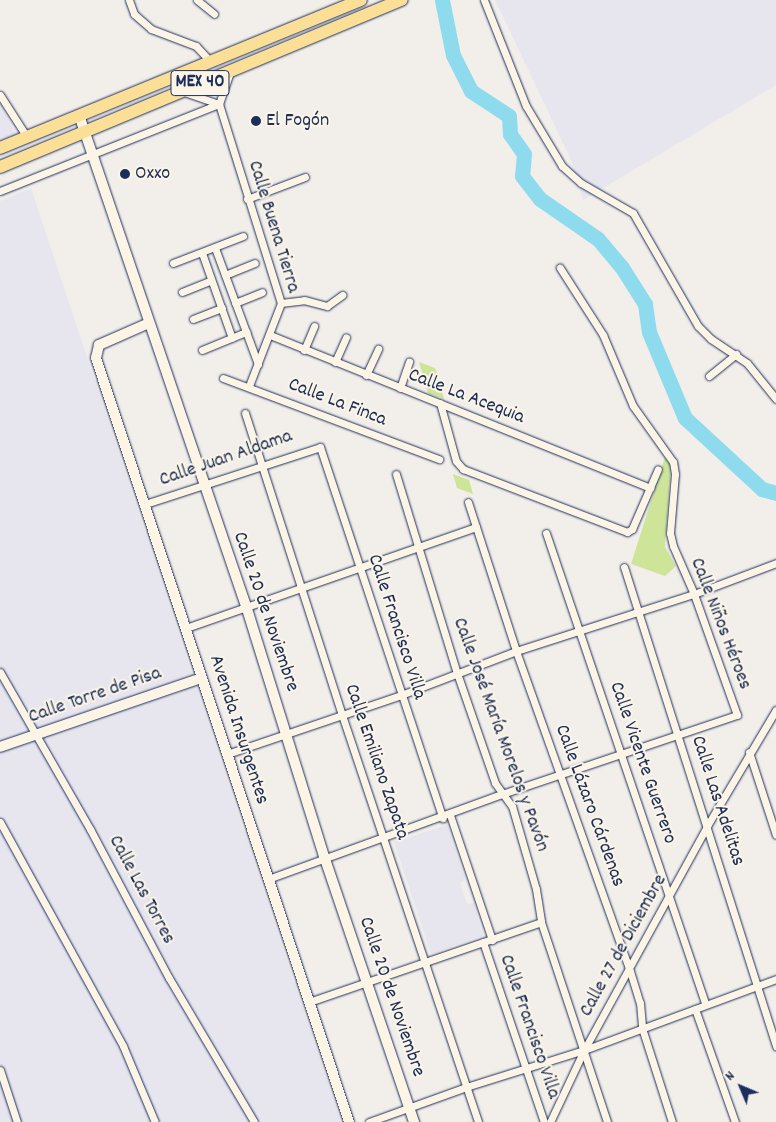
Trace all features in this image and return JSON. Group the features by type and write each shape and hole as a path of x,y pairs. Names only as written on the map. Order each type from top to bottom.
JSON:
{"highway":[{"name":"MEX 40","path":"0,148 361,0"},
{"name":"MEX 40","path":"0,167 402,0"}],"street":[{"path":"129,0 134,14 151,29 196,46 210,61"},
{"path":"197,0 214,14"},
{"path":"484,0 526,106 562,166 581,183 632,213 698,326 711,339 736,354 757,373 776,398"},
{"path":"0,191 218,104 230,71"},
{"path":"181,91 218,104"},
{"path":"0,96 27,137"},
{"name":"Calle Buena Tierra","path":"218,104 281,303 249,386"},
{"name":"Calle 20 de Noviembre","path":"79,115 247,609 288,735 325,859 414,1122"},
{"path":"247,199 305,177"},
{"path":"173,263 243,236"},
{"path":"215,248 258,364"},
{"path":"202,253 232,338"},
{"path":"225,275 254,263"},
{"name":"Calle Niños Héroes","path":"560,268 602,335 633,406 673,462 675,474 670,533 673,546 694,594 737,714 679,736"},
{"path":"182,292 211,280"},
{"path":"235,303 262,292"},
{"path":"281,303 304,300 327,306 342,295"},
{"path":"193,319 222,308"},
{"name":"Avenida Insurgentes","path":"149,323 96,348 96,358 349,1122"},
{"path":"304,350 314,326"},
{"path":"202,350 246,332"},
{"name":"Calle La Acequia","path":"270,335 650,488"},
{"path":"335,362 346,337"},
{"path":"366,375 378,349"},
{"path":"709,376 736,354"},
{"path":"400,388 409,362"},
{"name":"Calle La Finca","path":"223,378 249,386 439,459"},
{"path":"440,403 460,467 630,532 658,469"},
{"name":"Calle Emiliano Zapata","path":"245,413 263,464 342,715 385,838 478,1122"},
{"name":"Calle Juan Aldama","path":"145,504 319,446"},
{"name":"Calle Francisco Villa","path":"319,446 401,695 492,940"},
{"name":"Calle José María Morelos y Pavón","path":"396,474 457,673 495,783 512,806 536,889 541,922 607,1122"},
{"name":"Calle Lázaro Cárdenas","path":"468,502 516,651 630,971 640,1002 642,1028 672,1122"},
{"path":"186,628 247,609 476,526"},
{"name":"Calle Vicente Guerrero","path":"546,533 705,1004"},
{"path":"227,754 288,735 401,695 516,651 694,594 776,563"},
{"name":"Calle Las Adelitas","path":"624,567 776,1046"},
{"name":"Calle Las Torres","path":"0,672 34,736 90,829 169,978 254,1122"},
{"name":"Calle Torre de Pisa","path":"0,747 202,678"},
{"name":"Calle 27 de Diciembre","path":"550,1122 584,1050 630,971 707,826 749,752 776,710"},
{"path":"268,879 446,816 502,794 679,736"},
{"path":"749,752 776,835"},
{"path":"0,822 123,1046 155,1122"},
{"path":"309,1002 541,922"},
{"name":"Calle Francisco Villa","path":"483,942 544,1122"},
{"path":"369,1122 466,1087 584,1050 776,979"},
{"path":"695,1009 735,1122"},
{"path":"0,1070 17,1122"}],"shaded area":[{"path":"495,0 776,0 776,85 583,200 571,160"},
{"path":"0,103 16,134 0,140"},
{"path":"31,188 341,1122 0,1122 0,201"},
{"path":"447,825 465,880 460,883 467,904 474,903 483,936 431,954 394,842"}],"green space":[{"path":"419,362 435,368 444,399 428,393"},
{"path":"665,457 671,463 665,547 676,566 665,576 631,564"},
{"path":"453,474 469,480 473,494 457,488"}],"waterway":[{"path":"442,0 453,55 471,91 509,116 510,134 524,154 522,176 540,199 598,239 621,266 645,304 649,332 685,418 762,489 776,493"}],"place":[{"name":"El Fogón","path":"256,121"},
{"name":"Oxxo","path":"125,174"}]}
